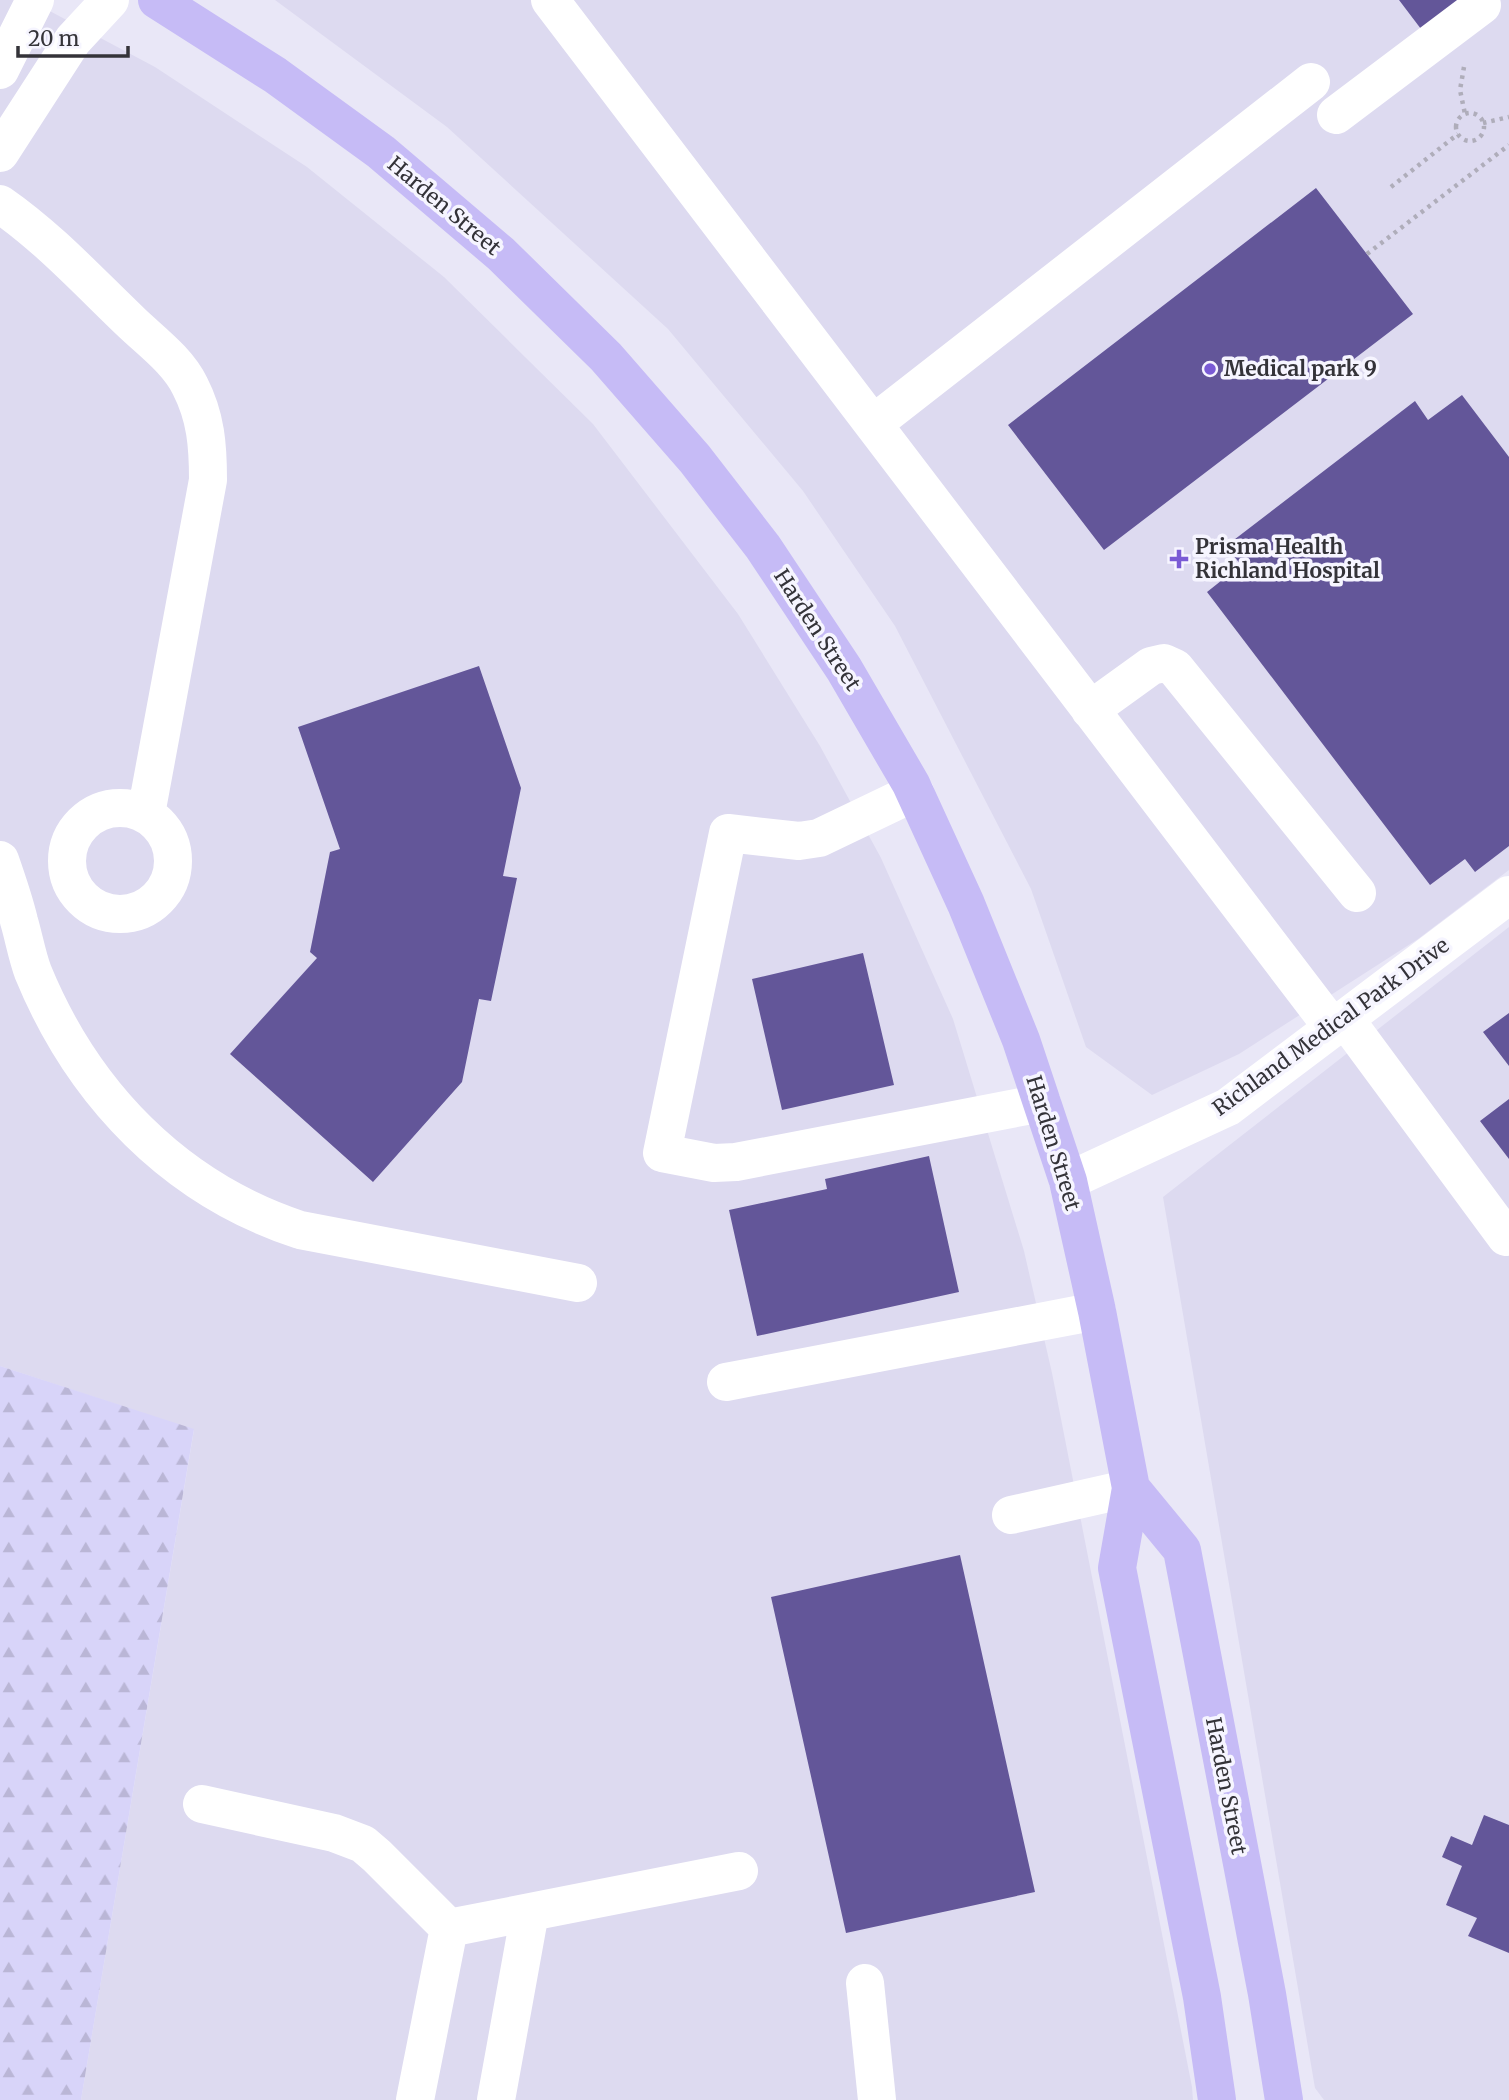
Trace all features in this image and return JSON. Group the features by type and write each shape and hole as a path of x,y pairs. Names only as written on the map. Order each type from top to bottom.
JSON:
{"main road":[{"name":"Harden Street","path":"157,0 275,75 381,152 501,254 606,356 695,459 763,547 844,669 915,792 967,904 1021,1040 1068,1181 1097,1311 1131,1488 1117,1568 1202,1997 1217,2100"},
{"name":"Harden Street","path":"1131,1488 1182,1550 1284,2100"}],"street":[{"path":"0,70 35,0"},
{"path":"0,153 73,40 110,0"},
{"path":"550,0 1090,710 1506,1237"},
{"path":"1336,115 1482,5"},
{"path":"873,424 1311,82"},
{"path":"0,204 24,220 170,359 189,383 202,413 208,449 208,480 146,814"},
{"path":"1090,710 1152,666 1164,663 1175,668 1357,893"},
{"path":"915,792 819,838 799,841 728,832 662,1153 714,1163 736,1162 1042,1103"},
{"path":"131,808 146,814 161,826 170,842 174,860 172,879 163,895 149,908 132,914 113,915 95,909 81,898 71,882 67,866 68,849 74,834 85,821 98,812 131,808"},
{"path":"0,860 32,969 67,1040 93,1080 127,1122 195,1179 267,1219 300,1230 578,1283"},
{"path":"14,901 71,882"},
{"name":"Richland Medical Park Drive","path":"1068,1181 1228,1107 1509,895"},
{"path":"726,1382 1097,1311"},
{"path":"1011,1515 1131,1488"},
{"path":"202,1804 334,1833 363,1844 449,1928"},
{"path":"449,1928 739,1871"},
{"path":"496,2100 530,1912"},
{"path":"415,2100 449,1928"},
{"path":"865,1983 877,2100"}],"path":[{"path":"1465,114 1460,90 1465,66 1471,57"},
{"path":"1465,114 1477,116 1483,123 1482,132 1469,141 1456,130 1457,121 1465,114"},
{"path":"1483,123 1509,117"},
{"path":"1391,187 1458,134"},
{"path":"1367,254 1509,145"}],"shaded area":[{"path":"0,0 29,0 155,67 307,167 444,277 593,424 738,614 820,746 881,858 953,1019 1024,1251 1052,1373 1193,2100 81,2100 194,1430 0,1366"},
{"name":"Prisma Health Richland Hospital","path":"275,0 1509,0 1509,870 1418,939 1239,1054 1152,1095 1086,1047 1031,889 895,626 803,491 668,329 447,127"},
{"path":"1509,927 1509,2100 1324,2100 1315,2088 1163,1197"}],"green space":[{"path":"0,1366 194,1429 81,2100 0,2100"}],"building":[{"path":"1399,0 1459,0 1421,29"},
{"name":"Medical park 9","path":"1316,188 1413,314 1104,550 1008,425"},
{"path":"1462,395 1509,457 1509,846 1475,872 1465,859 1430,885 1207,592 1241,565 1226,546 1415,401 1428,420"},
{"path":"479,666 521,788 503,876 517,878 491,1001 479,999 462,1082 373,1182 230,1054 317,958 310,952 330,852 340,849 298,727"},
{"path":"863,953 894,1085 782,1110 752,979"},
{"path":"1509,1013 1509,1066 1483,1032"},
{"path":"1509,1099 1509,1159 1480,1121"},
{"path":"929,1156 959,1292 757,1336 729,1210 827,1189 825,1179"},
{"path":"960,1555 1035,1892 846,1933 771,1597"},
{"path":"1484,1815 1509,1825 1509,1953 1468,1936 1477,1918 1446,1905 1462,1866 1442,1857 1451,1836 1472,1845"}],"place":[{"name":"Medical park 9","path":"1210,369"},
{"name":"Prisma Health Richland Hospital","path":"1179,559"}]}
